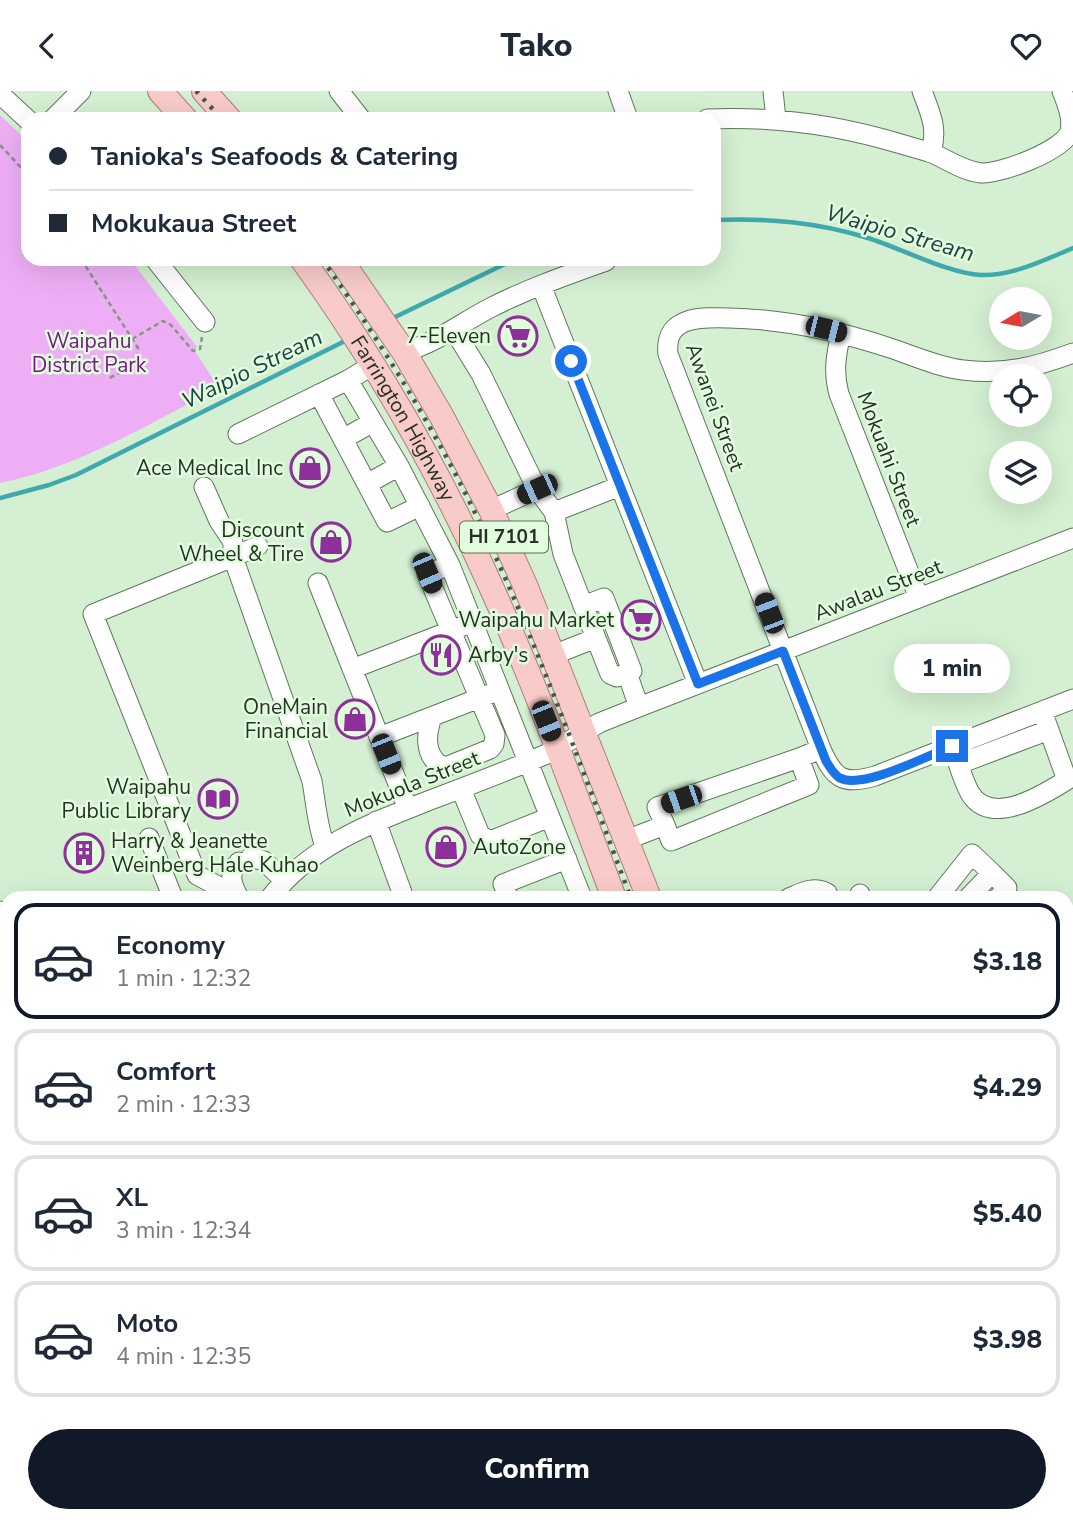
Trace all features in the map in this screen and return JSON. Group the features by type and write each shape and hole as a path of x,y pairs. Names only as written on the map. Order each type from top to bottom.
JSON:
{"main road":[{"path":"160,91 179,112"},
{"path":"204,91 223,112"},
{"name":"Farrington Highway","path":"307,266 329,297 362,316"},
{"name":"Farrington Highway","path":"345,266 362,316 383,348 442,417 491,510 553,655 646,891"},
{"name":"Farrington Highway","path":"383,348 495,594 611,891"}],"street":[{"path":"60,112 81,91"},
{"path":"339,91 356,112"},
{"path":"618,91 626,112"},
{"path":"774,91 776,119"},
{"path":"922,91 933,121 935,137 931,153"},
{"path":"721,118 776,119 861,134 931,153 970,171 983,173 1009,167 1055,148 1069,133 1072,122 1062,91"},
{"path":"0,94 21,114"},
{"path":"161,266 205,322"},
{"path":"238,433 348,380 383,348 426,346 491,308 541,285 592,266"},
{"path":"541,285 698,684"},
{"name":"Awanei Street","path":"783,651 668,354 669,333 684,322 716,317 776,320 841,333 962,370 997,372 1028,368 1073,353"},
{"path":"454,330 481,374 537,489 554,512 563,554 583,606 610,674 617,677 632,671 604,598 583,606"},
{"name":"Mokuahi Street","path":"841,333 834,377 839,394 919,598"},
{"path":"348,380 399,466 450,565 579,891"},
{"path":"318,394 387,522 419,506"},
{"path":"343,439 373,422"},
{"path":"367,484 399,466"},
{"path":"554,512 620,486"},
{"path":"204,487 219,521 220,536 233,557 312,781 318,810 317,825 325,846"},
{"path":"491,510 537,489"},
{"name":"Awalau Street","path":"583,732 639,707 1073,538"},
{"path":"228,891 197,875 93,614 258,546"},
{"path":"432,717 428,728 428,749 436,763 448,766 490,749 494,744 495,735 427,573 450,565"},
{"path":"318,583 408,809"},
{"path":"352,669 474,621"},
{"path":"553,655 596,638"},
{"path":"783,651 832,771 839,778 850,781 956,755 1046,720 1073,699"},
{"path":"627,673 639,707"},
{"path":"379,737 500,690"},
{"path":"956,755 970,793 980,805 993,810 1039,798 1067,780 1046,720"},
{"name":"Mokuola Street","path":"276,891 325,846 376,821 528,762 583,732"},
{"path":"799,758 810,785 671,841 657,807 821,749"},
{"path":"461,789 480,835 490,841 550,817"},
{"path":"376,821 401,891"},
{"path":"626,840 665,825"},
{"path":"149,838 170,891"},
{"path":"943,891 972,854 1007,888 1004,891"},
{"path":"236,891 231,881 233,867 245,859 264,861 285,881"},
{"path":"506,891 503,884 567,859"},
{"path":"975,891 992,873"},
{"path":"806,891 824,891"}],"path":[{"path":"0,145 21,167"},
{"path":"86,266 138,353 132,365 108,379"},
{"path":"132,339 159,322 167,322 193,351 200,349 205,322"}],"green space":[{"name":"Waipahu District Park","path":"0,115 21,135 21,266 135,266 197,347 194,350 219,388 85,455 29,476 0,483"}],"waterway":[{"name":"Waipio Stream","path":"721,220 773,221 830,228 868,238 955,270 981,275 1017,270 1073,248"},
{"name":"Waipio Stream","path":"391,319 501,266"},
{"name":"Waipio Stream","path":"0,498 76,475 349,339"}],"railway":[{"path":"196,91 216,112"},
{"path":"327,266 413,399 473,509 547,677 628,891"}],"place":[{"name":"7-Eleven","path":"518,336"},
{"name":"Ace Medical Inc","path":"310,468"},
{"name":"Discount Wheel & Tire","path":"331,542"},
{"name":"Waipahu Market","path":"641,620"},
{"name":"Arby's","path":"441,655"},
{"name":"OneMain Financial","path":"355,719"},
{"name":"Waipahu Public Library","path":"218,799"},
{"name":"AutoZone","path":"446,847"},
{"name":"Harry & Jeanette Weinberg Hale Kuhao","path":"84,853"}],"route":[{"path":"571,361 698,684 783,651 826,761 839,778 850,781 875,776 952,746"}]}
